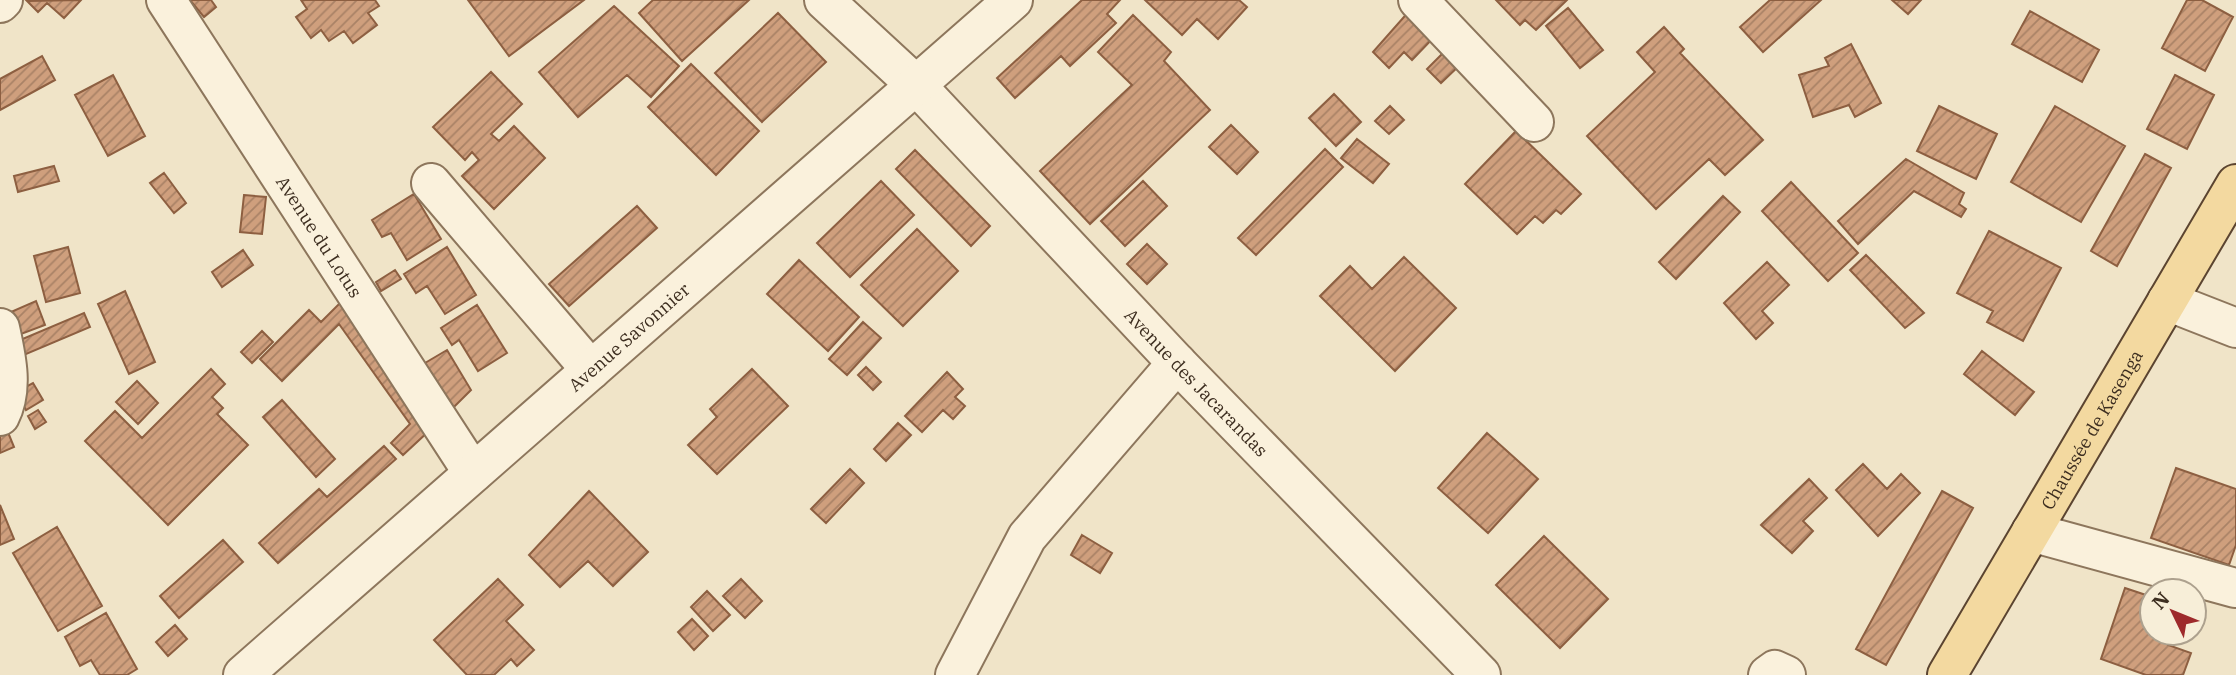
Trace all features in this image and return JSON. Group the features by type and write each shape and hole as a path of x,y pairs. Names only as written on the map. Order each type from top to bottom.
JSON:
{"main road":[{"name":"Chaussée de Kasenga","path":"1947,675 2236,184"}],"street":[{"name":"Avenue du Lotus","path":"166,0 473,473"},
{"name":"Avenue des Jacarandas","path":"824,0 916,85 1177,363 1481,675"},
{"name":"Avenue Savonnier","path":"243,675 1013,0"},
{"path":"1418,0 1534,122"},
{"path":"431,183 591,370"},
{"path":"2167,301 2236,328"},
{"path":"0,328 8,366 0,416"},
{"path":"955,675 1027,537 1177,363"},
{"path":"2031,532 2235,588"},
{"path":"1768,675 1774,670 1786,675"}],"building":[{"path":"81,0 64,18 47,3 38,12 27,1"},
{"path":"190,0 211,0 216,7 204,17"},
{"path":"301,0 375,0 379,6 368,13 377,25 353,43 344,31 329,41 321,30 311,38 296,17 307,9"},
{"path":"468,0 584,0 509,56"},
{"path":"653,0 749,0 682,61 639,13"},
{"path":"1082,0 1120,0 1107,14 1116,23 1070,66 1061,56 1015,98 997,78"},
{"path":"1145,0 1239,0 1247,7 1218,39 1197,19 1182,35"},
{"path":"1496,0 1567,0 1536,30 1525,20 1520,25"},
{"path":"1770,0 1821,0 1763,52 1740,27"},
{"path":"1892,0 1921,0 1908,14"},
{"path":"2187,0 2202,0 2233,17 2205,71 2162,48"},
{"path":"614,6 679,66 651,97 627,75 578,117 539,72"},
{"path":"1568,8 1603,50 1580,68 1546,26"},
{"path":"1411,9 1437,34 1412,60 1404,52 1389,68 1373,52"},
{"path":"2030,11 2099,50 2082,82 2012,44"},
{"path":"778,13 826,62 762,122 715,73"},
{"path":"1133,15 1171,52 1164,61 1210,110 1090,224 1040,171 1132,85 1098,52"},
{"path":"1664,27 1684,49 1680,53 1763,140 1725,175 1709,159 1656,209 1587,136 1655,72 1637,52"},
{"path":"1851,44 1881,103 1855,117 1849,105 1813,117 1799,75 1829,66 1825,58"},
{"path":"1447,49 1461,64 1441,83 1427,69"},
{"path":"42,56 55,80 0,110 0,79"},
{"path":"691,64 759,131 716,175 648,107"},
{"path":"491,72 522,104 491,134 499,141 514,126 545,158 494,209 462,176 479,160 472,152 465,160 433,127"},
{"path":"113,75 145,136 108,156 75,95"},
{"path":"2175,75 2214,95 2187,149 2147,129"},
{"path":"1334,94 1361,122 1336,146 1309,118"},
{"path":"1390,106 1404,120 1389,134 1375,121"},
{"path":"1939,106 1997,134 1976,179 1917,151"},
{"path":"2055,106 2125,146 2081,222 2011,182"},
{"path":"1231,125 1258,152 1237,174 1209,147"},
{"path":"1516,131 1581,194 1561,214 1556,210 1543,223 1535,216 1517,234 1465,184"},
{"path":"1357,139 1389,164 1373,183 1341,158"},
{"path":"1325,149 1343,167 1256,255 1238,238"},
{"path":"915,150 990,226 971,246 896,169"},
{"path":"2145,154 2171,168 2117,266 2091,251"},
{"path":"1906,159 1964,193 1959,204 1966,209 1961,217 1914,191 1858,244 1838,221"},
{"path":"54,166 59,181 18,192 14,176"},
{"path":"164,173 186,203 174,213 150,183"},
{"path":"881,181 914,215 850,277 817,243"},
{"path":"1143,181 1167,206 1125,246 1101,221"},
{"path":"1791,182 1858,253 1828,281 1762,211"},
{"path":"414,194 441,239 407,260 391,233 382,237 372,220"},
{"path":"244,195 266,197 262,234 240,232"},
{"path":"1723,196 1740,212 1676,279 1659,262"},
{"path":"637,206 657,228 569,306 549,284"},
{"path":"917,229 958,271 903,326 861,285"},
{"path":"1989,231 2061,268 2023,341 1987,322 1993,311 1957,293"},
{"path":"1147,244 1167,264 1147,284 1127,264"},
{"path":"68,247 80,293 46,302 34,256"},
{"path":"447,247 476,295 445,314 427,286 416,293 404,274"},
{"path":"243,250 253,265 222,287 212,272"},
{"path":"1866,255 1924,313 1905,328 1850,270"},
{"path":"1404,257 1456,308 1395,371 1320,296 1350,266 1372,289"},
{"path":"799,260 859,317 828,351 767,294"},
{"path":"1767,262 1789,285 1762,311 1773,323 1756,339 1724,303"},
{"path":"395,270 401,279 381,291 376,282"},
{"path":"125,291 155,362 129,374 98,304"},
{"path":"36,301 45,325 13,337 4,315"},
{"path":"341,302 431,429 403,455 391,443 410,424 339,324 282,381 260,359 309,310 321,322"},
{"path":"477,305 507,353 478,371 459,340 452,345 441,328"},
{"path":"84,313 90,327 19,357 13,343"},
{"path":"863,322 881,338 847,375 829,359"},
{"path":"262,331 273,342 252,363 241,352"},
{"path":"447,350 471,390 453,408 425,363"},
{"path":"1982,351 2034,392 2015,415 1964,374"},
{"path":"866,367 881,382 873,390 858,375"},
{"path":"211,369 225,384 212,397 223,408 217,414 248,445 168,525 85,441 115,411 142,438"},
{"path":"752,369 788,406 717,474 688,445 717,417 710,409"},
{"path":"947,372 963,389 955,397 965,406 953,419 943,410 922,432 905,416"},
{"path":"137,381 158,403 138,424 116,402"},
{"path":"33,383 43,400 26,410 16,392"},
{"path":"282,400 335,459 316,477 263,417"},
{"path":"38,410 46,422 35,429 28,416"},
{"path":"898,423 911,435 886,461 874,449"},
{"path":"5,425 14,447 0,453 0,427"},
{"path":"1487,433 1538,479 1488,533 1438,488"},
{"path":"384,446 396,459 278,563 259,543 319,489 327,497"},
{"path":"1863,464 1887,489 1901,474 1920,493 1878,536 1836,490"},
{"path":"2176,468 2236,489 2236,545 2229,565 2151,538"},
{"path":"850,469 864,483 826,523 811,509"},
{"path":"1809,479 1827,498 1803,521 1813,531 1792,553 1761,525"},
{"path":"589,491 648,552 613,586 588,561 560,587 529,555"},
{"path":"1942,491 1973,508 1886,665 1856,649"},
{"path":"0,505 14,539 0,545"},
{"path":"57,527 102,606 58,631 13,553"},
{"path":"1082,535 1112,553 1100,573 1071,555"},
{"path":"1544,536 1608,599 1560,648 1496,585"},
{"path":"223,540 243,562 179,618 160,596"},
{"path":"498,579 523,605 506,621 534,650 517,666 511,659 494,675 467,675 434,640"},
{"path":"741,579 762,601 745,618 723,596"},
{"path":"2125,588 2138,592 2138,647 2174,647 2191,653 2183,675 2146,675 2101,659"},
{"path":"707,591 730,615 713,631 691,607"},
{"path":"106,613 137,669 127,675 100,675 91,660 80,666 65,637"},
{"path":"692,619 708,636 694,650 678,632"},
{"path":"175,625 187,639 168,656 156,642"}]}
